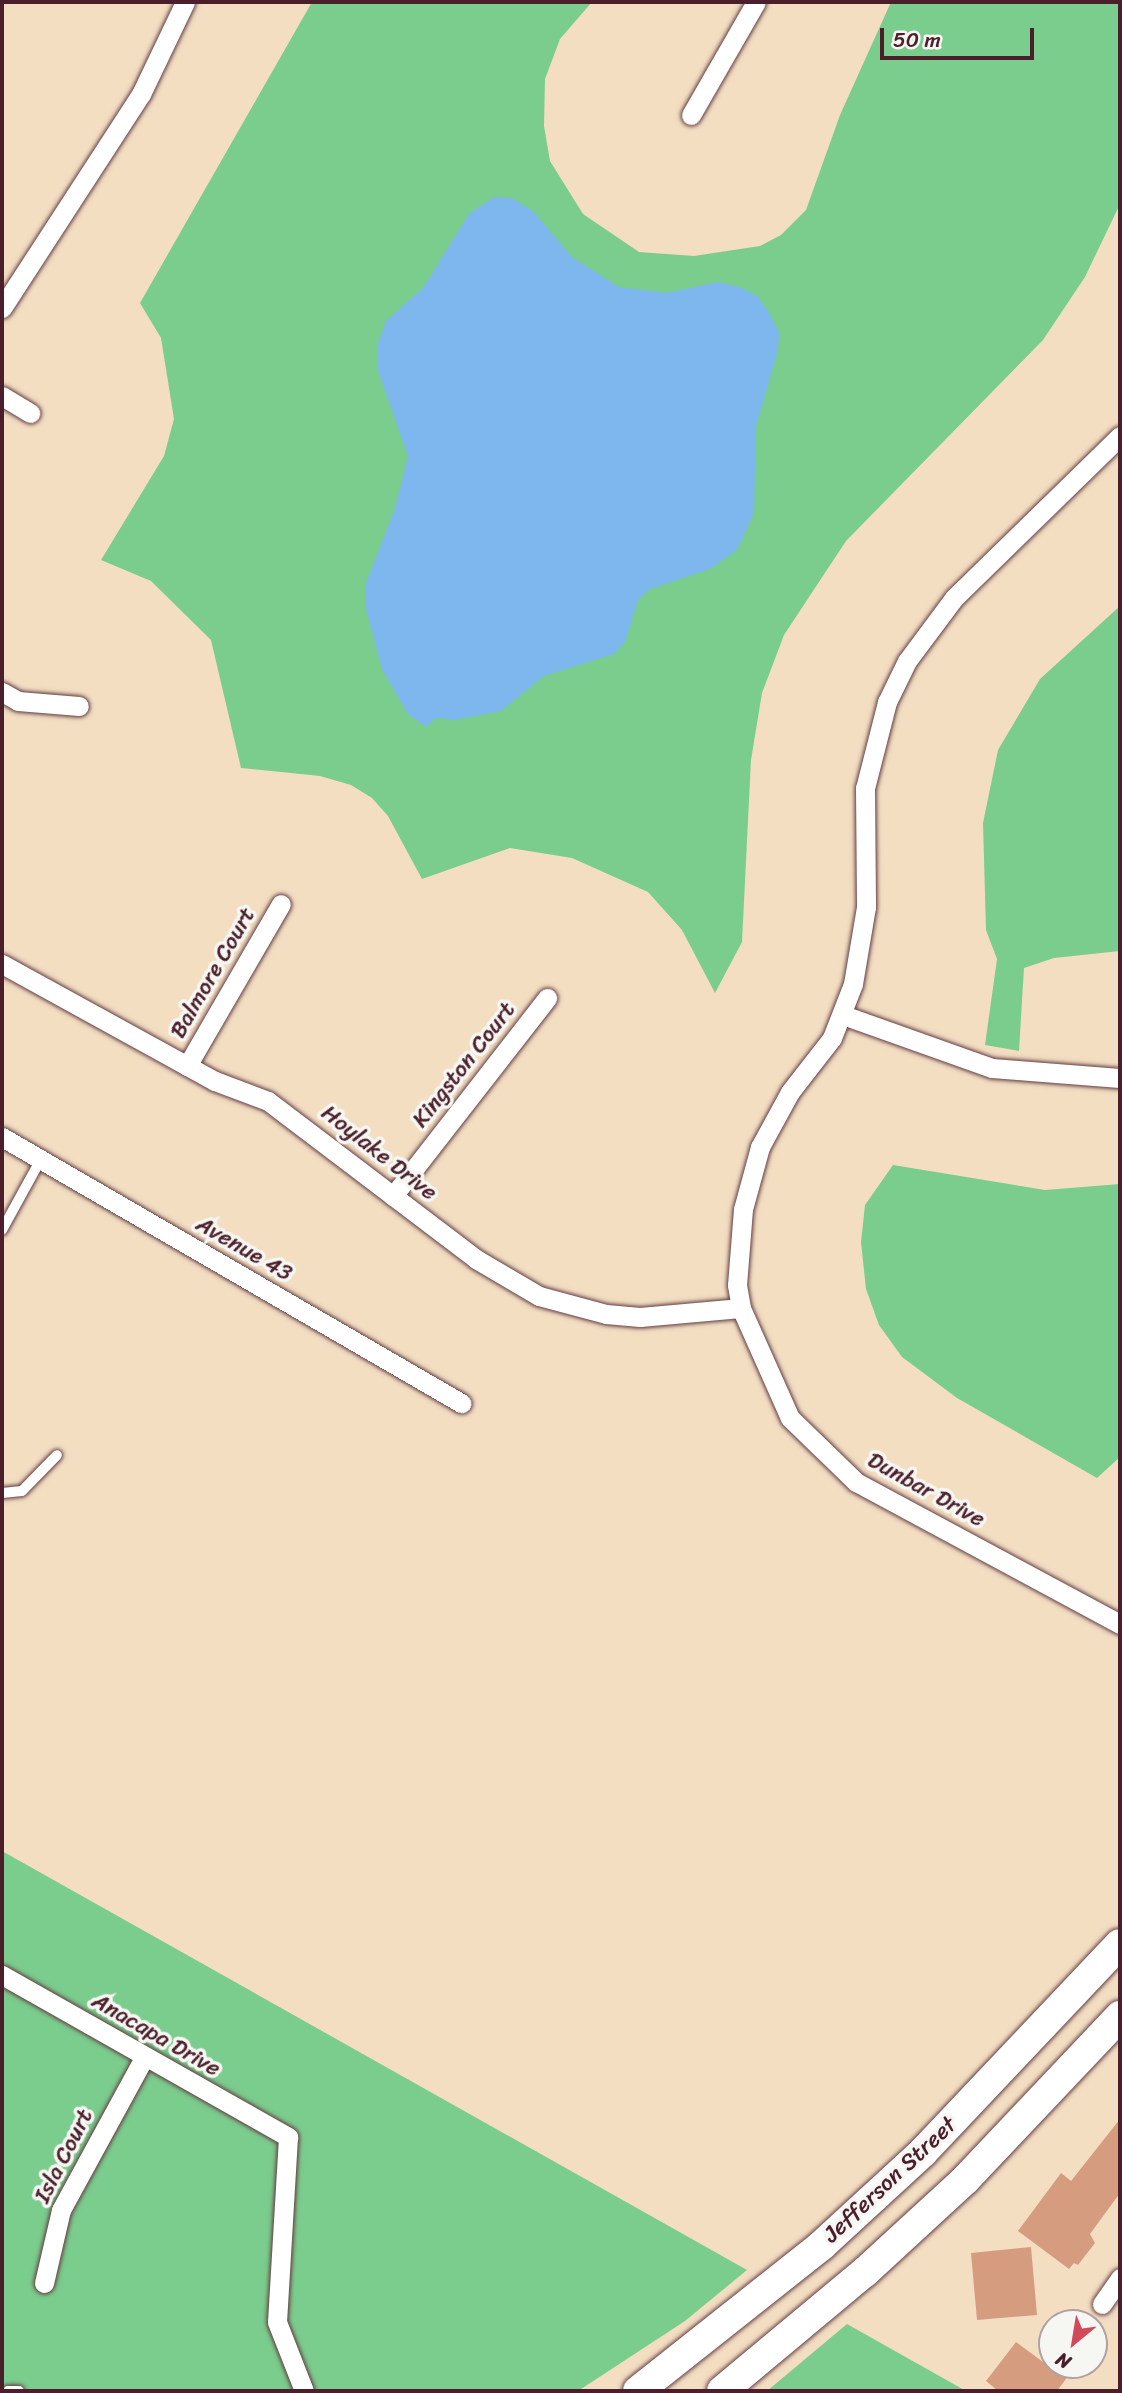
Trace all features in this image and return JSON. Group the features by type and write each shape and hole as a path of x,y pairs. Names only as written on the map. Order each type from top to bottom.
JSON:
{"main road":[{"name":"Jefferson Street","path":"638,2391 729,2323 903,2170 1120,1944"},
{"path":"722,2391 865,2272 965,2180 1120,2016"}],"street":[{"path":"2,308 141,94 185,2"},
{"path":"691,114 756,2"},
{"path":"2,397 30,413"},
{"name":"Dunbar Drive","path":"1120,436 954,598 907,661 887,702 865,788 866,906 861,948 843,1015 832,1038 772,1120 760,1147 740,1236 737,1285 741,1308 790,1418 856,1482 1120,1624"},
{"path":"2,692 18,701 79,706"},
{"name":"Balmore Court","path":"187,1066 281,904"},
{"name":"Hoylake Drive","path":"2,964 187,1066 268,1101 476,1259 539,1296 606,1314 640,1317 741,1308"},
{"name":"Kingston Court","path":"394,1196 547,998"},
{"path":"843,1015 992,1069 1120,1078"},
{"name":"Avenue 43","path":"2,1137 461,1403"},
{"name":"Anacapa Drive","path":"2,1975 144,2058 288,2137 277,2322 304,2391"},
{"name":"Isla Court","path":"44,2283 61,2210 144,2058"},
{"path":"1102,2304 1120,2278"}],"lane":[{"path":"2,1230 41,1159"},
{"path":"2,1493 22,1491 57,1455"},
{"path":"8,2391 19,2391"}],"green space":[{"path":"312,2 592,2 560,39 545,79 544,126 550,161 583,214 639,252 694,256 760,246 781,235 806,210 840,115 891,2 1120,2 1120,204 1085,277 1043,340 846,541 784,635 762,693 751,760 742,942 715,993 682,930 648,892 572,858 510,848 422,879 388,816 372,798 351,785 320,776 241,768 211,640 151,581 101,560 164,456 174,419 161,338 140,303"},
{"path":"1120,606 1120,951 1054,958 1024,968 1019,1051 985,1045 997,959 986,930 983,823 998,750 1040,679"},
{"path":"893,1165 1045,1190 1120,1184 1120,1457 1097,1478 957,1398 902,1357 879,1325 866,1289 861,1242 865,1205"},
{"path":"2,1851 747,2270 685,2321 578,2391 2,2391"},
{"path":"847,2324 966,2391 767,2391"}],"water":[{"path":"494,197 512,198 534,212 572,257 619,287 666,293 719,282 742,288 757,296 779,332 778,350 756,426 754,513 737,550 710,569 650,589 638,600 625,642 614,654 544,676 501,711 454,720 436,718 426,727 408,714 382,669 366,609 366,583 395,508 408,456 378,371 378,343 386,321 423,288 469,214"}],"building":[{"path":"1120,2119 1120,2193 1090,2234 1095,2243 1078,2265 1074,2263 1069,2269 1018,2231 1061,2173 1071,2181"},
{"path":"1031,2247 1037,2315 977,2320 971,2253"},
{"path":"1016,2342 1038,2358 1038,2379 1066,2379 1057,2391 998,2391 986,2381"}]}
